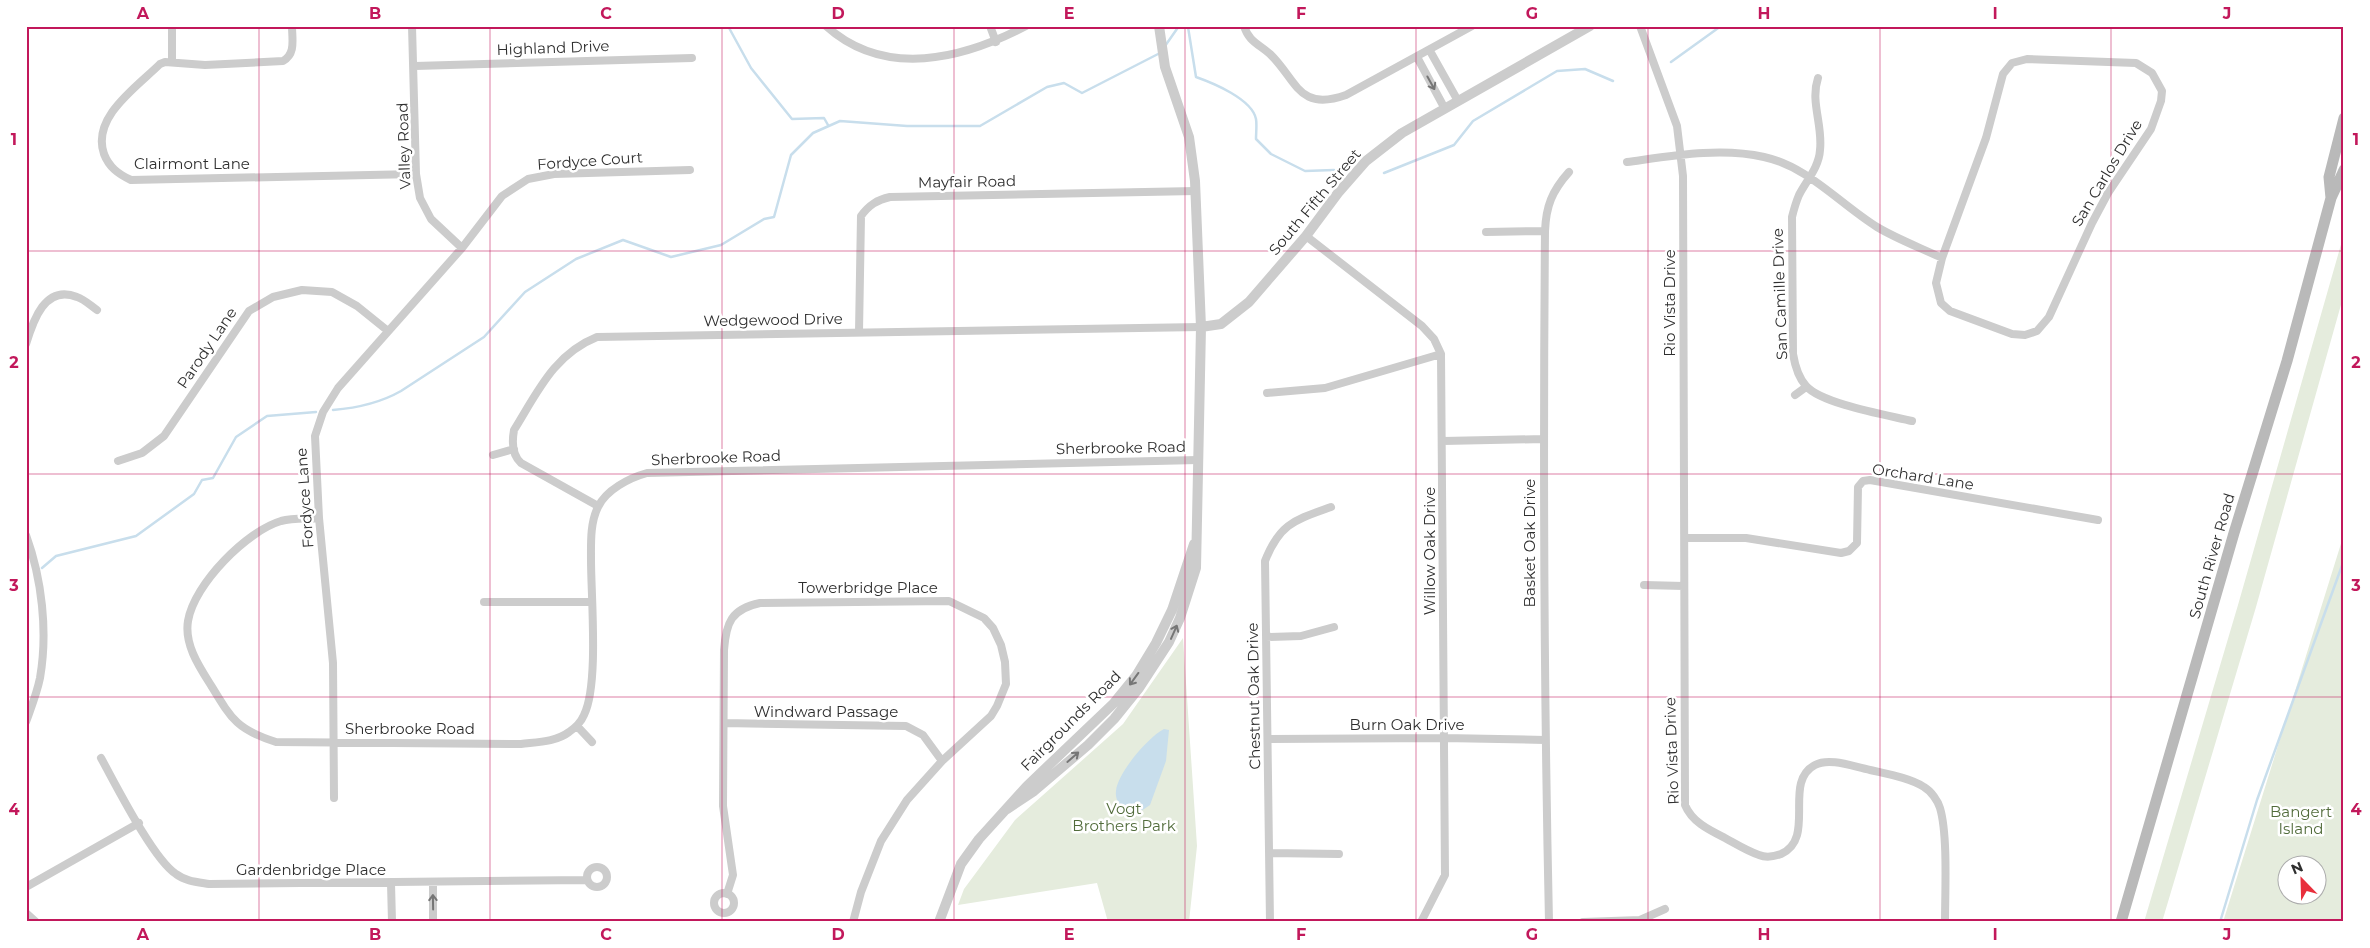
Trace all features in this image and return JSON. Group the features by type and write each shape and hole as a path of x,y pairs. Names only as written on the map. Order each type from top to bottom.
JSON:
{"main road":[{"name":"South River Road","path":"2330,198 2329,177 2344,118"},
{"name":"South River Road","path":"2121,922 2287,361 2330,198 2344,170"}],"street":[{"path":"172,26 172,62 205,65 283,61 289,58 292,50 292,26"},
{"name":"Valley Road","path":"412,26 415,66 416,174 420,198 431,218 462,248"},
{"path":"826,26 866,50 904,60 952,56 996,42 1026,26"},
{"path":"990,26 996,42"},
{"name":"Fairgrounds Road","path":"939,922 961,864 979,839 1007,809 1034,791 1088,744 1114,719 1139,688 1169,642 1180,618 1196,568 1201,327 1196,191 1189,137 1169,80 1158,26"},
{"path":"1244,26 1253,43 1269,53 1294,85 1314,99 1329,101 1346,95 1430,51 1472,26"},
{"name":"South Fifth Street","path":"1201,327 1221,324 1229,320 1268,282 1338,193 1366,161 1402,133 1590,26"},
{"name":"Rio Vista Drive","path":"1640,26 1672,109 1680,154 1683,208 1685,806 1689,815 1703,826 1760,856 1774,857 1786,852 1795,841 1799,827 1800,787 1807,771 1815,764 1829,762 1875,771 1925,788 1940,807 1943,825 1945,922"},
{"path":"1430,51 1458,101"},
{"path":"1417,57 1445,108"},
{"name":"Highland Drive","path":"415,66 692,58"},
{"name":"San Carlos Drive","path":"2027,59 2136,63 2152,73 2162,91 2161,101 2151,129 2108,193 2092,223 2049,317 2037,331 2025,335 2012,334 1950,311 1941,303 1937,294 1936,283 1942,258 1986,138 2003,74 2012,63 2027,59"},
{"name":"Clairmont Lane","path":"172,62 160,64 115,108 107,120 101,139 107,160 116,172 131,180 416,174"},
{"name":"San Camille Drive","path":"1806,387 1796,370 1793,354 1792,217 1798,197 1818,164 1821,149 1820,126 1815,102 1815,88 1818,78"},
{"path":"1627,162 1680,154 1725,153 1764,157 1789,166 1878,227 1942,258"},
{"name":"Fordyce Court","path":"462,248 502,196 528,179 554,174 690,170"},
{"name":"Basket Oak Drive","path":"1549,922 1545,740 1543,440 1545,231 1549,200 1559,182 1569,172"},
{"name":"Mayfair Road","path":"859,332 861,216 868,206 880,199 890,197 1196,191"},
{"path":"1486,232 1545,231"},
{"name":"Willow Oak Drive","path":"1306,236 1422,326 1434,339 1441,354 1445,875 1421,922"},
{"name":"Fordyce Lane","path":"334,798 333,664 319,518 315,436 323,412 338,388 462,248"},
{"name":"Parody Lane","path":"118,460 142,453 164,436 249,311 273,297 302,290 332,292 357,306 388,331"},
{"path":"26,344 36,314 52,298 76,296 97,310"},
{"name":"Wedgewood Drive","path":"514,449 514,430 546,379 563,358 579,344 597,338 1201,327"},
{"path":"1267,393 1325,388 1441,354"},
{"path":"1795,395 1806,387 1822,398 1912,421"},
{"path":"1443,441 1543,440"},
{"path":"493,455 514,449 521,463 598,506"},
{"name":"Sherbrooke Road","path":"319,518 282,521 264,528 239,545 204,585 188,621 190,644 197,664 230,716 251,734 276,742 521,744 560,737 576,726 585,714 592,678 591,533 598,506 616,487 634,477 647,473 1198,460"},
{"name":"Orchard Lane","path":"1685,538 1746,538 1841,553 1849,551 1857,543 1858,487 1862,481 1870,480 2098,520"},
{"name":"Chestnut Oak Drive","path":"1270,922 1269,739 1265,561 1279,533 1297,520 1331,507"},
{"path":"26,535 38,580 43,630 40,679 26,722"},
{"path":"1644,585 1684,586"},
{"name":"Towerbridge Place","path":"727,894 733,875 723,806 726,629 733,616 747,606 760,603 949,601 984,618 993,628 1005,662 1006,684 991,716 942,761 907,800 881,841 861,892 852,922"},
{"path":"484,602 592,602"},
{"path":"1266,637 1301,636 1334,627"},
{"name":"Windward Passage","path":"724,723 906,726 922,735 942,761"},
{"path":"576,726 592,742"},
{"name":"Burn Oak Drive","path":"1269,739 1444,738 1545,740"},
{"name":"Gardenbridge Place","path":"101,758 160,859 175,874 190,881 208,884 587,880"},
{"path":"26,886 139,822"},
{"path":"1270,853 1339,854"},
{"path":"433,882 433,922"},
{"path":"392,883 392,922"},
{"path":"1583,922 1640,920 1665,909"},
{"path":"26,913 36,922"}],"green space":[{"path":"2344,234 2344,294 2256,607 2162,922 2144,922 2238,605"},
{"name":"Bangert Island","path":"2344,534 2344,922 2223,922"},
{"name":"Vogt Brothers Park","path":"1183,638 1197,846 1189,922 1108,922 1097,883 958,905 964,889 1015,820 1123,724"}],"water":[{"path":"1164,729 1169,730 1166,761 1150,805 1141,811 1123,809 1116,794 1122,775 1142,748 1157,733"}],"waterway":[{"path":"728,26 751,68 792,119 824,118 828,125"},
{"path":"1165,46 1179,26"},
{"path":"1185,26 1188,27 1196,77 1231,93 1247,105 1256,119 1256,139 1271,154 1305,171 1334,170"},
{"path":"1671,62 1721,26"},
{"path":"333,410 368,404 385,399 401,391 484,337 525,292 576,259 623,240 671,257 721,245 764,219 774,217 791,155 813,133 840,121 907,126 980,126 1047,87 1064,83 1082,93 1160,53"},
{"path":"1384,173 1454,145 1473,121 1557,71 1585,69 1613,81"},
{"path":"42,568 56,556 136,536 194,494 202,480 213,478 236,437 267,416 316,412"},
{"path":"2220,922 2257,800 2344,560"}]}
